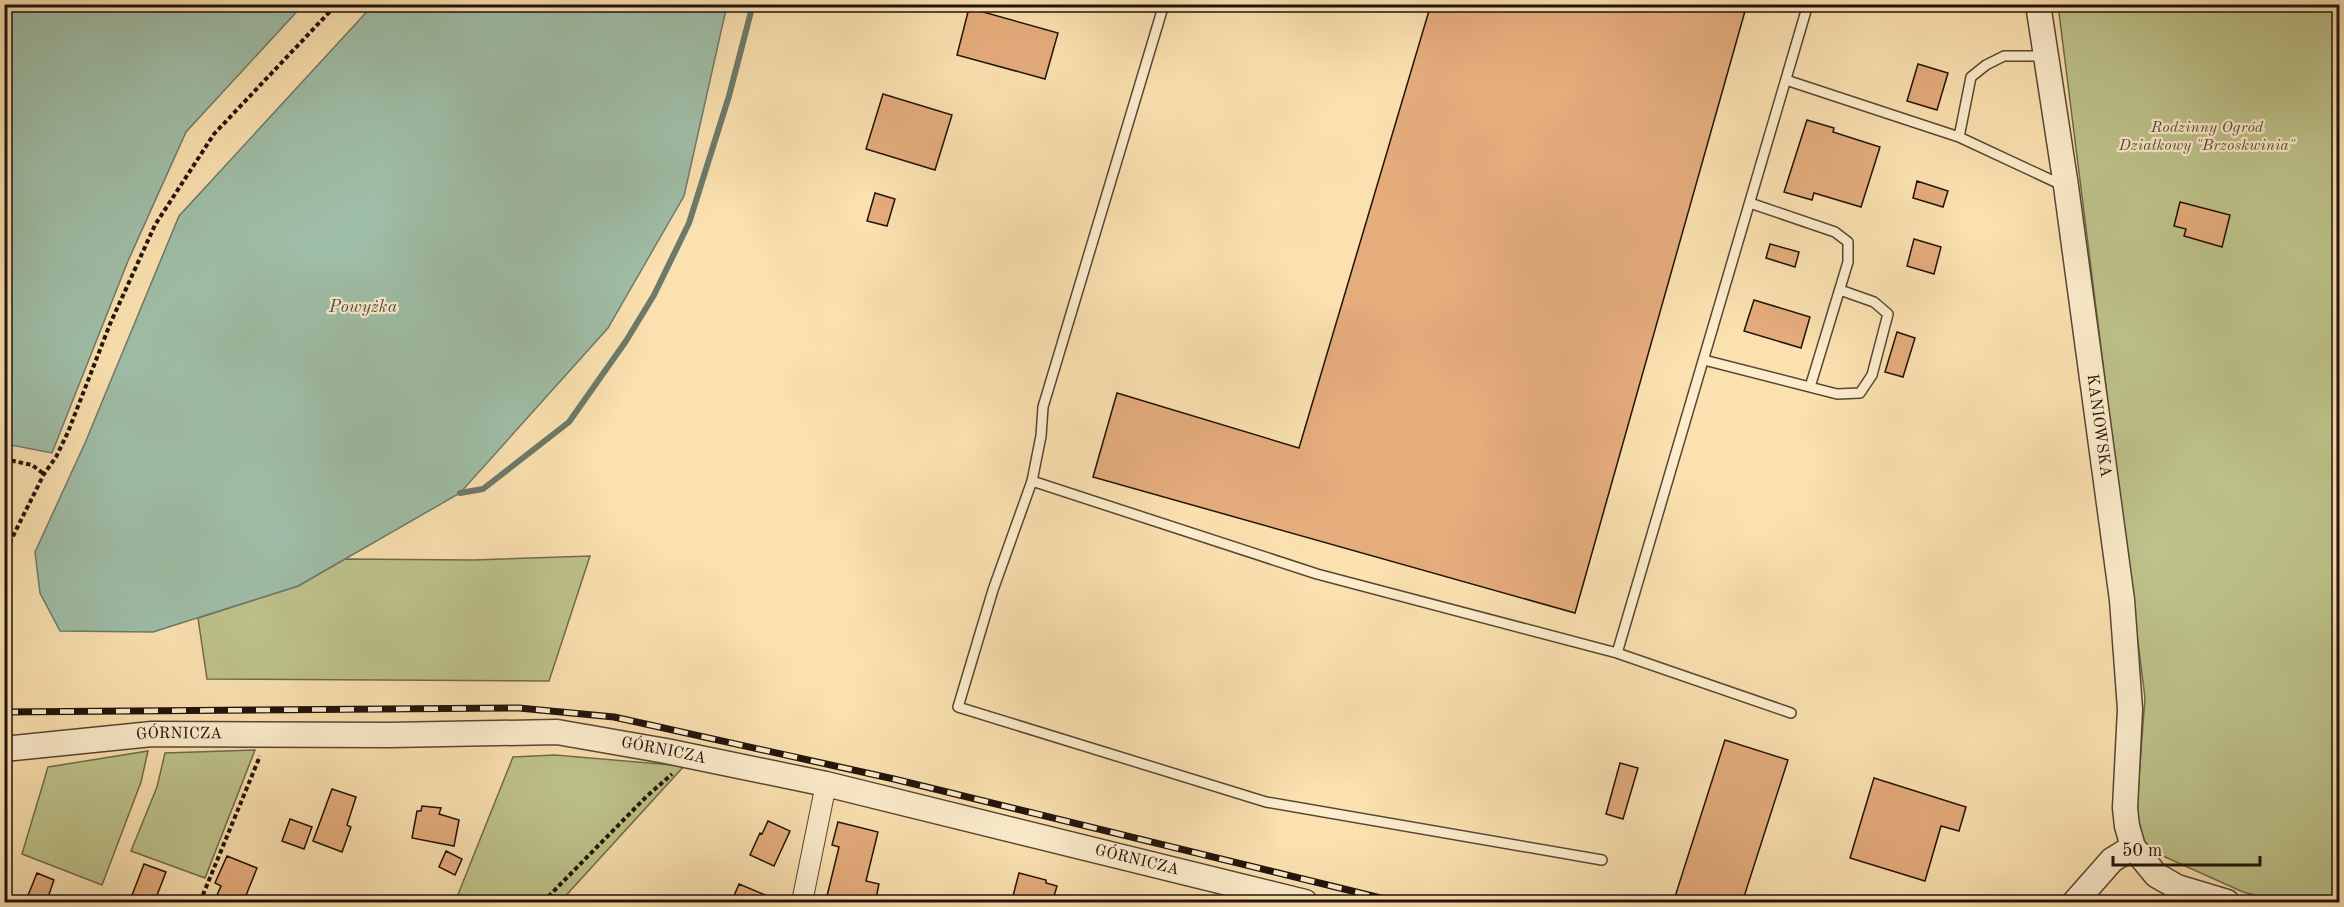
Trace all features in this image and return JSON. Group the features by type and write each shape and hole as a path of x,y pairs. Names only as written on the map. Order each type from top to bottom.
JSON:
{"street":[{"name":"KANIOWSKA","path":"2038,4 2066,186 2122,600 2130,709 2125,808 2133,847"},
{"name":"GÓRNICZA","path":"4,749 21,745 152,734 557,732 692,756 826,784 1305,903"},
{"path":"802,903 826,784"},
{"path":"2075,903 2112,860 2133,847 2156,875 2176,887 2227,903"}],"lane":[{"path":"1164,4 1043,407 1041,436 1032,481 993,590 958,707 1266,802 1602,860"},
{"path":"1617,652 1808,4"},
{"path":"1959,138 1971,77 1986,64 2004,56 2046,56"},
{"path":"1786,80 1959,138 2066,186"},
{"path":"1750,203 1835,232 1848,242 1848,262 1810,387"},
{"path":"1704,360 1838,394 1860,393 1872,375 1888,314 1874,302 1840,290"},
{"path":"1032,481 1317,574 1617,652 1791,713"}],"path":[{"path":"4,557 44,474 56,457 68,432 110,324 155,225 214,134 337,4"},
{"path":"4,459 32,465 44,474"},
{"path":"200,903 261,755 261,734"},
{"path":"543,903 646,797 692,756"}],"green space":[{"name":"Rodzinny Ogród Działkowy \"Brzoskwinia\"","path":"2058,5 2339,5 2339,902 2283,902 2243,892 2134,843 2145,698"},
{"path":"590,556 549,681 207,679 198,618 298,586 345,559 474,560"},
{"path":"255,750 205,878 131,851 157,787 165,753"},
{"path":"148,751 141,782 102,885 22,854 48,767"},
{"path":"555,755 684,766 560,902 455,902 513,757"}],"water":[{"path":"4,5 303,5 186,132 128,261 52,453 5,444"},
{"name":"Powyżka","path":"373,5 727,5 684,196 608,328 460,493 298,586 153,632 60,631 40,593 35,552 85,443 179,216"}],"building":[{"path":"1431,4 1747,4 1575,613 1093,477 1117,393 1299,448"},
{"path":"969,8 1058,33 1045,79 957,55"},
{"path":"1918,64 1948,73 1937,110 1907,101"},
{"path":"883,94 952,115 935,170 866,149"},
{"path":"1807,120 1834,128 1833,132 1880,147 1861,207 1814,193 1812,200 1784,192"},
{"path":"1917,181 1948,191 1943,207 1913,198"},
{"path":"875,193 895,199 887,226 867,221"},
{"path":"2180,202 2230,215 2222,247 2184,236 2186,229 2174,226"},
{"path":"1914,239 1941,247 1934,274 1907,266"},
{"path":"1770,244 1799,252 1795,267 1766,258"},
{"path":"1754,300 1810,317 1801,348 1744,331"},
{"path":"1897,332 1915,338 1903,377 1885,372"},
{"path":"1725,740 1788,760 1742,903 1673,903"},
{"path":"1620,763 1638,768 1623,819 1606,814"},
{"path":"1874,778 1966,807 1959,831 1941,826 1925,881 1850,858"},
{"path":"332,789 356,797 347,825 351,827 342,852 313,841"},
{"path":"422,806 441,808 439,814 459,820 454,846 412,838 417,811 421,811"},
{"path":"290,819 312,827 304,849 282,841"},
{"path":"768,821 790,831 774,866 750,855"},
{"path":"838,822 878,832 866,881 879,884 875,903 853,903 827,896 839,847 832,845"},
{"path":"446,851 462,859 455,875 439,867"},
{"path":"227,856 257,868 243,903 235,903 217,895 221,886 215,883"},
{"path":"144,864 166,872 154,903 129,903"},
{"path":"37,873 54,880 46,903 25,903"},
{"path":"1019,873 1046,880 1046,883 1057,886 1052,903 1040,903 1013,896"},
{"path":"739,884 782,902 782,903 731,903"}],"waterway":[{"path":"460,493 483,489 569,422 626,341 654,295 689,223 729,96 753,4"}],"railway":[{"path":"4,712 519,708 614,717 894,779 1397,902"}]}
